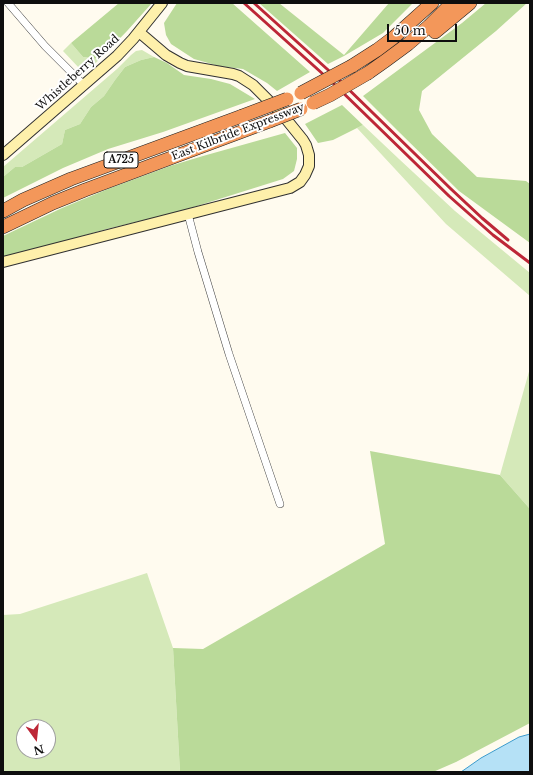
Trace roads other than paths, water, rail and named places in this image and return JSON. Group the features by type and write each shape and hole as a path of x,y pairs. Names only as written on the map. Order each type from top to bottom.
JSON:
{"highway":[{"name":"East Kilbride Expressway","path":"3,211 23,200 71,179 301,93 352,66 377,50 393,38 432,3"},
{"name":"East Kilbride Expressway","path":"3,227 84,190 270,122 336,92 368,73 408,44 452,3"},
{"name":"A725","path":"385,61 421,43 470,3"}],"street":[{"path":"8,3 45,46 84,85"},
{"name":"Whistleberry Road","path":"3,155 117,56 139,32 162,3"},
{"path":"3,262 290,188 300,182 305,175 309,160 308,152 303,140 282,114 259,90 239,76 187,66 180,63 166,55 139,32"},
{"path":"188,214 228,350 280,504"}],"water":[{"path":"530,734 530,772 461,772 481,758 519,737"}],"railway":[{"path":"244,3 334,84 449,196 493,235 530,263"},
{"path":"254,3 337,78 451,189 508,240"}]}
